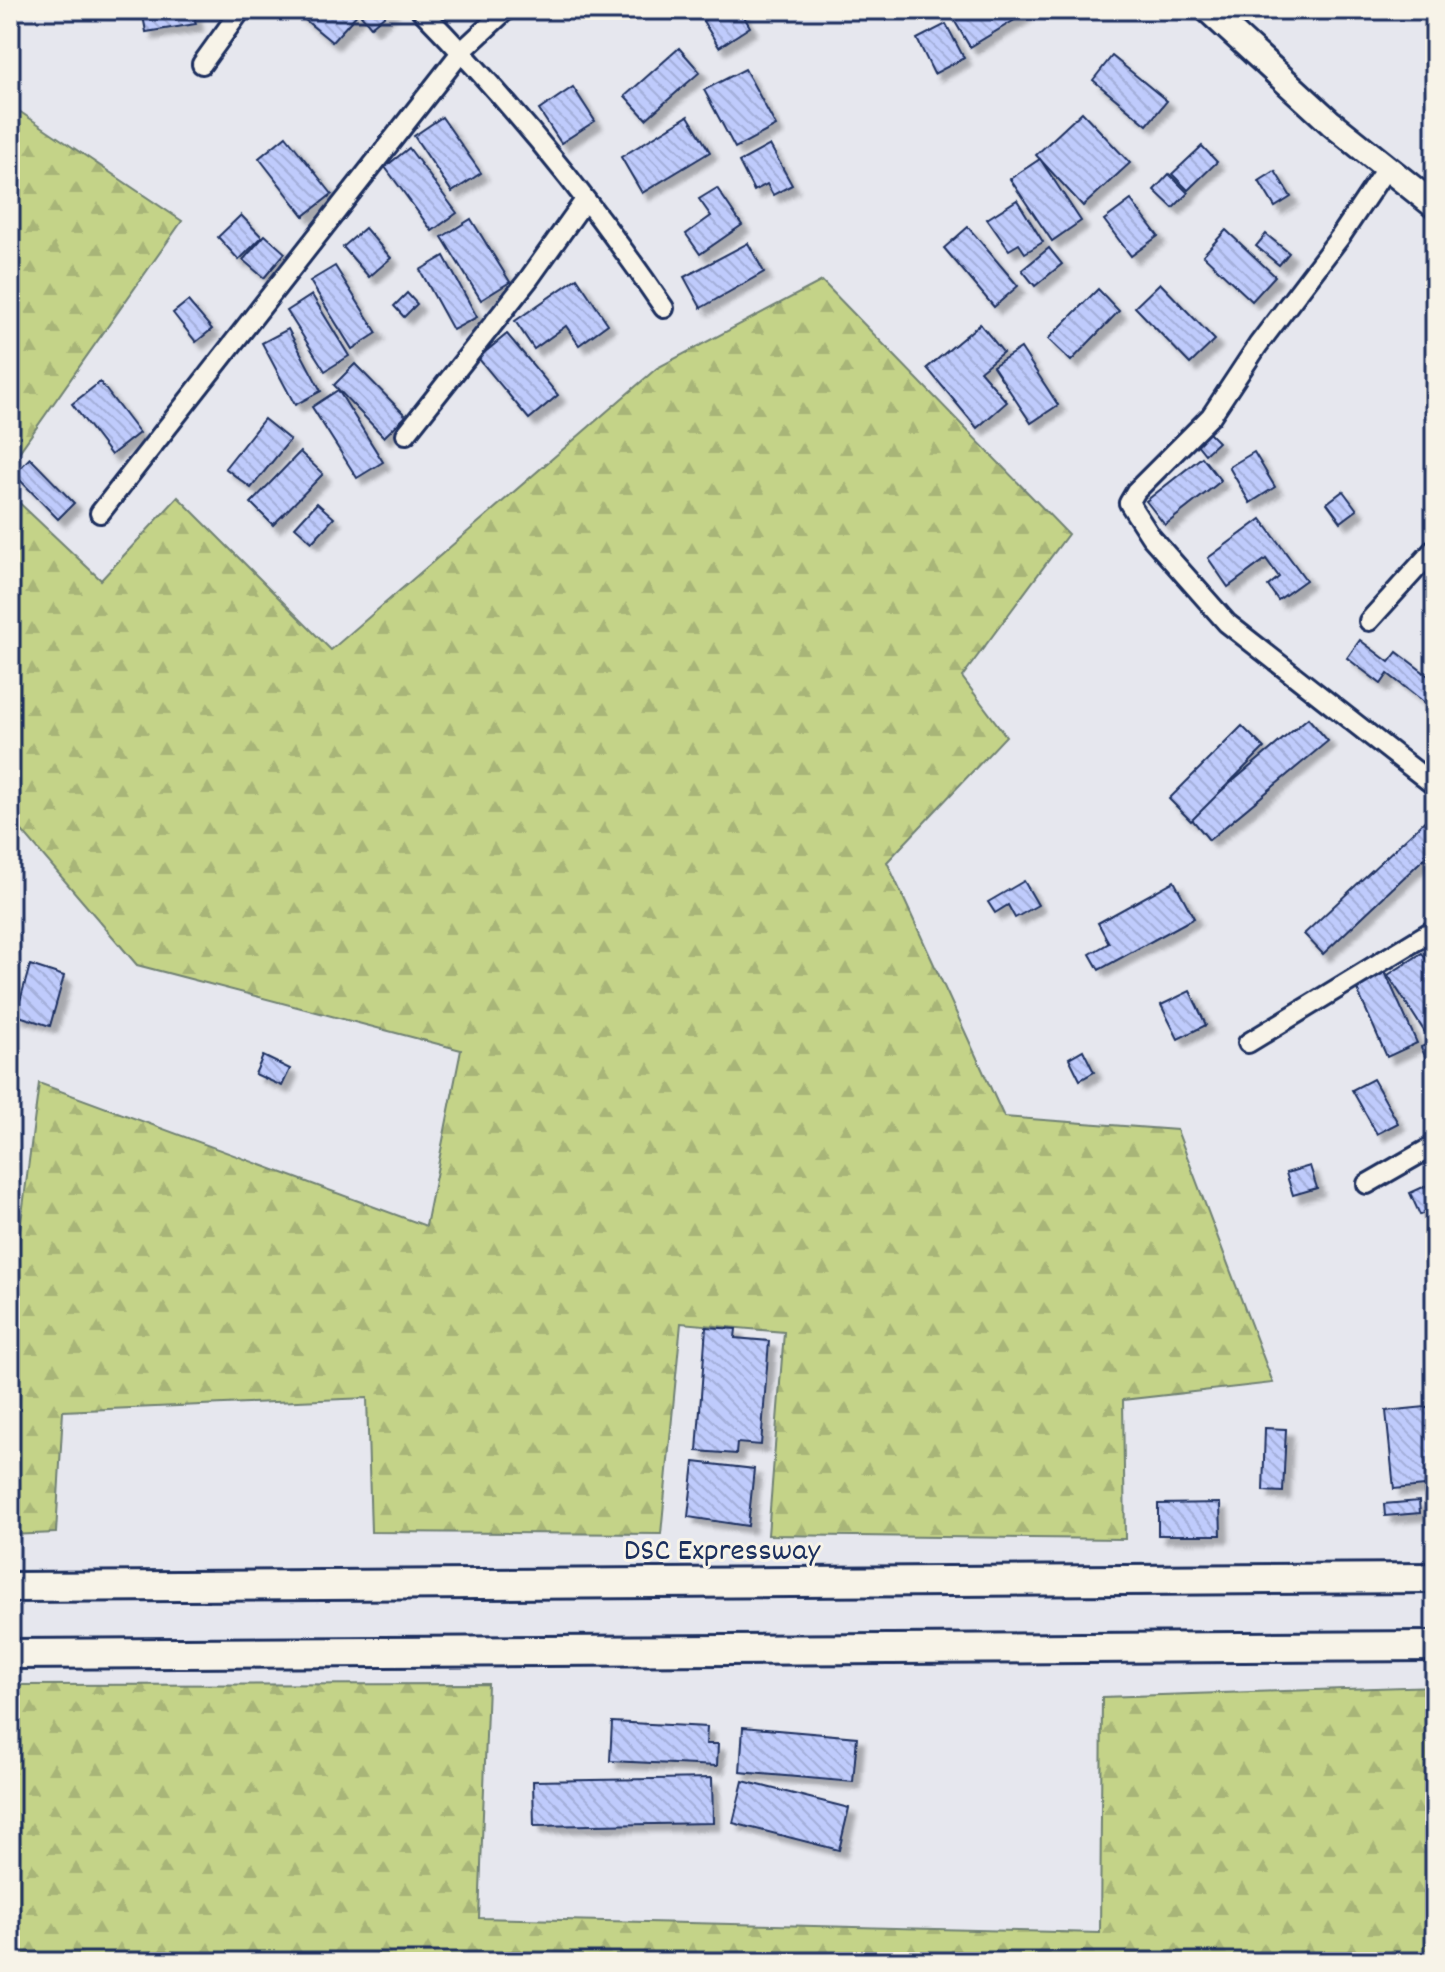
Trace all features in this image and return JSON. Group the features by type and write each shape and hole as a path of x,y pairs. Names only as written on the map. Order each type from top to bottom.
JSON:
{"main road":[{"name":"DSC Expressway","path":"10,1587 1435,1578"},
{"path":"10,1654 1435,1646"}],"street":[{"path":"202,64 241,10"},
{"path":"421,10 462,51 612,231 664,308"},
{"path":"100,513 462,51 506,10"},
{"path":"1208,10 1331,123 1435,206"},
{"path":"1387,167 1340,237 1258,345 1211,416 1136,491 1129,503 1151,537 1227,623 1435,786"},
{"path":"406,434 528,280 585,200"},
{"path":"1369,621 1435,548"},
{"path":"1248,1043 1435,929"},
{"path":"1367,1184 1435,1145"}],"green space":[{"path":"10,105 182,221 10,465"},
{"path":"822,281 1068,534 962,677 1006,736 887,862 1004,1117 1177,1130 1273,1383 1123,1400 1125,1539 768,1535 784,1332 681,1323 661,1534 371,1532 367,1398 63,1411 56,1533 10,1535 10,1308 39,1083 426,1226 461,1050 137,965 10,817 10,494 101,580 178,497 331,650 657,368"},
{"path":"488,1684 479,1918 1100,1933 1102,1697 1435,1686 1435,1962 10,1962 10,1685"}],"building":[{"path":"142,10 193,10 196,24 146,32"},
{"path":"293,10 361,10 332,42"},
{"path":"366,10 391,10 371,27 361,15"},
{"path":"720,10 740,10 750,27 719,47 703,21"},
{"path":"971,10 1024,10 1026,13 970,47 954,20"},
{"path":"946,24 964,58 934,74 917,39"},
{"path":"679,48 700,72 646,119 625,96"},
{"path":"1112,56 1167,101 1147,125 1093,80"},
{"path":"745,69 776,126 735,148 704,90"},
{"path":"573,87 595,121 561,143 539,110"},
{"path":"1082,112 1130,163 1083,206 1036,155"},
{"path":"688,116 710,152 642,193 621,157"},
{"path":"442,117 481,173 452,192 414,136"},
{"path":"286,136 332,194 304,216 259,158"},
{"path":"770,145 792,185 773,195 767,184 754,191 739,162"},
{"path":"1202,146 1217,162 1188,190 1172,174"},
{"path":"409,148 457,213 432,231 385,167"},
{"path":"1040,159 1081,221 1052,241 1010,179"},
{"path":"1275,171 1291,197 1275,207 1259,181"},
{"path":"1169,174 1188,193 1173,208 1154,190"},
{"path":"717,188 742,225 700,254 686,234 711,216 699,199"},
{"path":"1017,200 1043,242 1025,253 1019,244 1009,250 987,219"},
{"path":"1131,200 1158,236 1131,256 1104,220"},
{"path":"241,215 262,237 239,260 218,237"},
{"path":"471,219 510,282 481,300 442,237"},
{"path":"968,227 1018,286 994,307 944,248"},
{"path":"365,228 391,258 369,277 343,247"},
{"path":"1226,230 1275,276 1252,301 1203,255"},
{"path":"1266,234 1289,253 1279,265 1256,246"},
{"path":"265,235 285,253 264,278 243,260"},
{"path":"748,243 764,272 701,308 684,277"},
{"path":"1049,248 1062,264 1035,286 1022,270"},
{"path":"444,256 477,317 453,330 420,270"},
{"path":"335,266 377,333 352,349 310,281"},
{"path":"577,278 608,324 579,345 566,326 534,349 515,321"},
{"path":"1160,283 1215,340 1190,364 1135,307"},
{"path":"1098,289 1119,311 1071,361 1048,339"},
{"path":"407,293 417,304 404,317 394,306"},
{"path":"312,295 349,356 325,371 287,311"},
{"path":"188,301 212,329 196,342 173,313"},
{"path":"980,324 1003,352 980,371 1007,402 977,428 927,368"},
{"path":"288,329 321,391 295,405 262,343"},
{"path":"507,334 558,395 529,419 478,358"},
{"path":"1021,348 1058,405 1031,423 993,366"},
{"path":"355,364 406,416 384,437 334,385"},
{"path":"100,382 139,433 111,455 72,404"},
{"path":"338,390 383,462 357,478 312,407"},
{"path":"264,419 290,440 251,488 225,468"},
{"path":"1209,433 1218,442 1205,454 1197,444"},
{"path":"300,452 323,474 273,525 251,503"},
{"path":"1254,452 1275,487 1250,503 1229,467"},
{"path":"1202,457 1221,481 1165,525 1146,501"},
{"path":"30,458 74,503 58,519 14,474"},
{"path":"1343,491 1357,510 1341,522 1327,503"},
{"path":"317,503 334,518 312,542 295,527"},
{"path":"1261,519 1306,580 1278,600 1268,586 1279,577 1266,559 1228,587 1208,558"},
{"path":"1360,640 1389,662 1397,652 1435,681 1435,698 1429,706 1388,674 1381,684 1347,658"},
{"path":"1308,718 1328,741 1209,840 1190,817"},
{"path":"1242,726 1264,748 1191,821 1169,799"},
{"path":"1435,811 1435,848 1323,954 1304,934"},
{"path":"1024,881 1038,905 1015,918 1008,905 995,913 988,902"},
{"path":"1174,881 1194,918 1099,970 1090,954 1109,943 1098,923"},
{"path":"1422,953 1435,973 1435,1032 1428,1037 1388,975"},
{"path":"30,965 64,976 50,1026 16,1015"},
{"path":"1385,972 1417,1043 1387,1057 1355,985"},
{"path":"1190,991 1206,1025 1178,1039 1161,1005"},
{"path":"1435,1041 1435,1079 1421,1047"},
{"path":"1083,1050 1094,1072 1080,1080 1069,1058"},
{"path":"263,1056 290,1069 282,1086 255,1074"},
{"path":"1373,1079 1398,1123 1377,1134 1352,1090"},
{"path":"1310,1166 1317,1188 1293,1195 1286,1173"},
{"path":"1432,1183 1435,1208 1420,1215 1410,1193"},
{"path":"706,1327 736,1329 735,1338 769,1341 761,1445 737,1443 736,1454 697,1451"},
{"path":"1435,1406 1435,1485 1394,1489 1386,1411"},
{"path":"1265,1428 1286,1429 1283,1492 1263,1491"},
{"path":"694,1462 754,1469 748,1526 688,1517"},
{"path":"1419,1501 1420,1513 1385,1516 1384,1504"},
{"path":"1220,1503 1221,1535 1158,1535 1158,1504"},
{"path":"612,1722 707,1727 706,1744 718,1744 717,1766 610,1761"},
{"path":"743,1727 857,1737 853,1782 740,1772"},
{"path":"712,1778 713,1823 534,1826 533,1781"},
{"path":"743,1781 849,1808 839,1850 733,1823"}]}
